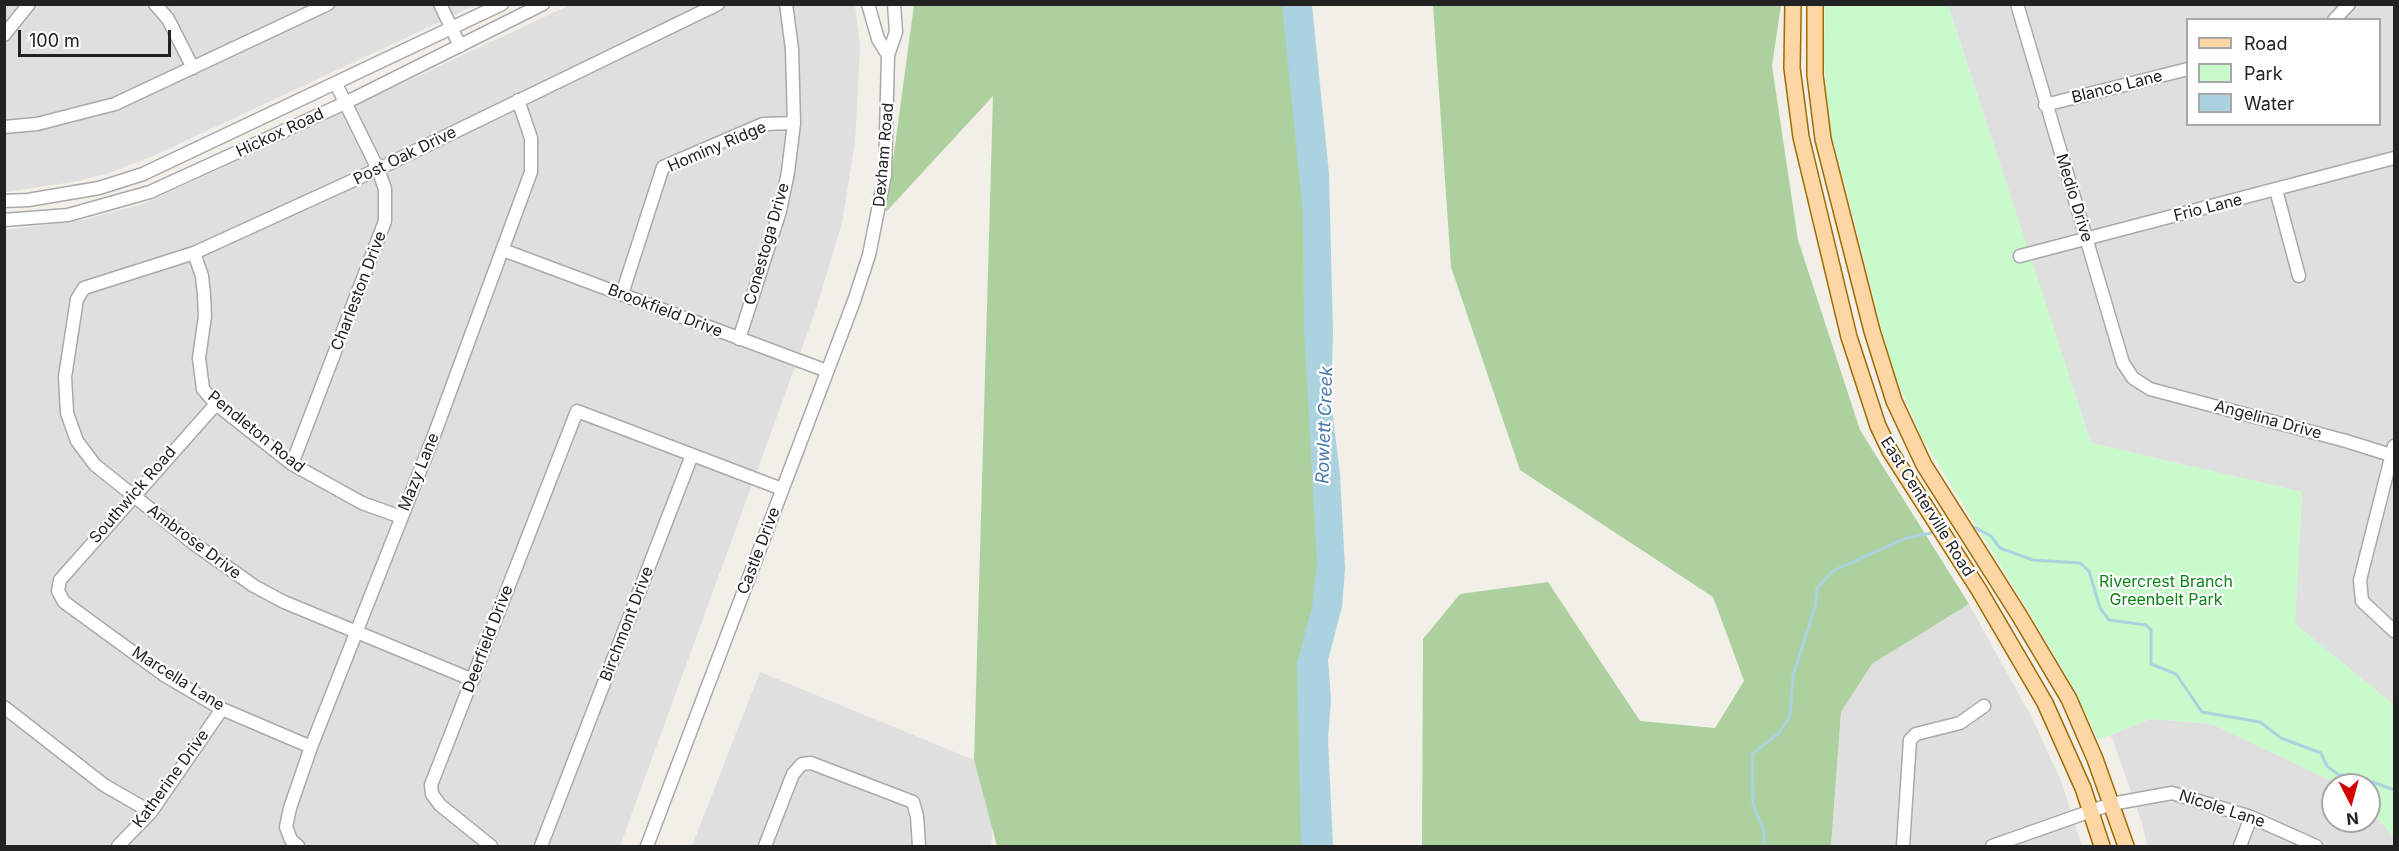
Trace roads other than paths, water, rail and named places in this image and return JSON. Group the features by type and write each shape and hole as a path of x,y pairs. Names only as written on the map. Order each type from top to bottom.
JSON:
{"main road":[{"name":"East Centerville Road","path":"1793,4 1791,26 1795,103 1849,337 1878,426 2045,703 2090,811 2102,846"},
{"name":"East Centerville Road","path":"1815,4 1815,75 1823,139 1884,374 1924,465 2069,699 2126,846"}],"street":[{"path":"4,35 29,4"},
{"path":"155,4 168,19 193,68"},
{"path":"4,127 37,124 115,104 193,68 306,9 328,4"},
{"path":"440,4 460,46"},
{"name":"Hickox Road","path":"4,201 28,201 99,188 143,174 502,4"},
{"name":"Hickox Road","path":"4,220 68,215 150,192 345,103 543,4"},
{"name":"Conestoga Drive","path":"739,339 780,211 794,123 792,48 786,4"},
{"name":"Dexham Road","path":"868,4 878,39 888,55"},
{"name":"Dexham Road","path":"869,255 885,175 888,55 896,32 894,4"},
{"name":"Medio Drive","path":"2018,4 2045,105 2123,363 2133,378 2142,385"},
{"path":"2336,18 2349,4"},
{"name":"Post Oak Drive","path":"84,288 194,253 378,170 714,5"},
{"name":"Blanco Lane","path":"2045,105 2186,69"},
{"name":"Charleston Drive","path":"292,464 381,236 387,206 385,189 378,170 336,84"},
{"name":"Mazy Lane","path":"295,843 286,827 286,817 504,250 531,172 533,156 531,138 518,100"},
{"name":"Hominy Ridge","path":"622,294 663,167 763,124 794,123"},
{"name":"Frio Lane","path":"2020,256 2394,158"},
{"path":"2276,190 2299,276"},
{"name":"Brookfield Drive","path":"504,250 828,371"},
{"name":"Pendleton Road","path":"194,253 202,276 204,295 205,316 199,358 203,389 216,404 292,464 362,503 401,517"},
{"name":"Castle Drive","path":"647,846 828,371 869,255"},
{"name":"Ambrose Drive","path":"84,288 77,299 65,377 67,413 77,441 95,465 132,496 254,586 284,602 472,680"},
{"name":"Angelina Drive","path":"2142,385 2394,453"},
{"name":"Southwick Road","path":"58,591 60,580 132,496 216,404"},
{"name":"Deerfield Drive","path":"491,846 440,805 432,794 431,784 577,411 692,455"},
{"path":"2394,453 2360,580 2362,601 2394,631"},
{"path":"692,455 782,489"},
{"name":"Birchmont Drive","path":"541,846 692,455"},
{"name":"Marcella Lane","path":"58,591 64,602 164,675 222,709 311,747"},
{"path":"1903,846 1910,740 1916,734 1960,723 1984,706"},
{"path":"4,707 104,785 151,812"},
{"name":"Katherine Drive","path":"118,846 151,812 222,709"},
{"path":"765,846 787,785 802,764 819,765 913,802 917,816 919,846"},
{"name":"Nicole Lane","path":"1992,846 2018,842 2111,804 2172,793 2185,794 2251,816 2316,846"},
{"path":"2240,846 2251,816"}],"water":[{"name":"Rowlett Creek","path":"1282,5 1312,5 1329,174 1333,333 1331,401 1340,474 1345,568 1342,607 1328,660 1331,699 1328,740 1333,846 1301,846 1297,663 1312,607 1317,564 1304,327 1303,214"}],"waterway":[{"path":"1968,524 1991,536 2000,548 2033,560 2080,563 2089,571 2100,608 2109,620 2146,625 2151,630 2151,664 2176,674 2202,712 2260,722 2281,738 2321,753 2327,766 2339,775 2357,776 2394,790"},
{"path":"1764,846 1764,831 1753,804 1752,754 1779,733 1790,716 1793,676 1816,604 1817,588 1833,571 1906,538 1936,532"}],"park label":[{"name":"Rivercrest Branch Greenbelt Park","path":"2166,591"}]}
